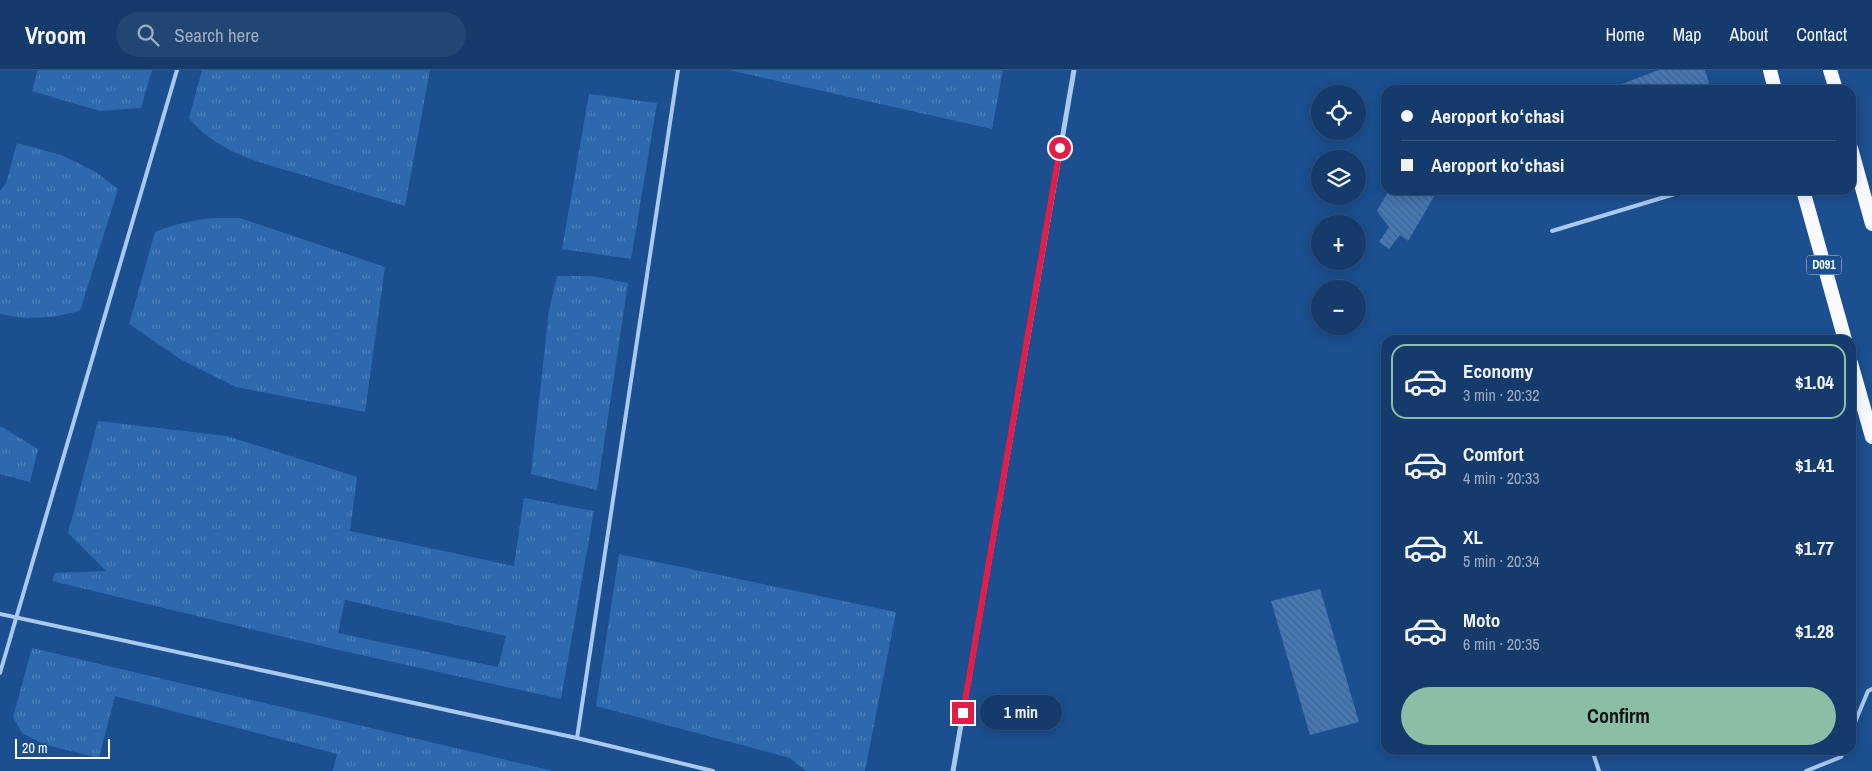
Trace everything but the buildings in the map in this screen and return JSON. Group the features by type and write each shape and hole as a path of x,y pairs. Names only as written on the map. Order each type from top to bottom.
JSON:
{"highway":[{"path":"1770,70 1774,85"},
{"path":"1830,70 1834,85"},
{"path":"1856,166 1872,224"},
{"name":"D091","path":"1804,195 1844,335"},
{"path":"1856,381 1872,437"}],"street":[{"path":"953,771 1074,70"}],"lane":[{"path":"0,673 177,70"},
{"path":"577,738 678,70"},
{"path":"1552,231 1671,195"},
{"path":"0,614 577,738 713,771"},
{"path":"1856,720 1868,691 1872,689"},
{"path":"1594,755 1600,771"},
{"path":"1806,771 1842,755"}],"green space":[{"path":"38,70 152,70 141,108 100,111 32,91"},
{"path":"202,70 430,70 405,206 260,162 229,150 214,141 189,118"},
{"path":"729,70 1003,70 992,129"},
{"path":"589,94 657,103 631,259 562,249"},
{"path":"17,143 61,155 96,172 118,189 80,311 52,317 22,318 0,314 0,191 6,183"},
{"path":"217,218 240,218 385,267 365,412 236,387 180,359 129,324 155,232 186,222"},
{"path":"557,276 591,276 628,283 597,490 531,474 549,310"},
{"path":"98,421 227,436 357,477 350,531 514,566 524,498 594,511 561,699 334,649 52,581 55,573 106,571 68,533","holes":["345,600 506,636 498,667 338,633"]},
{"path":"0,426 38,449 30,482 0,474"},
{"path":"619,554 896,612 865,771 806,771 790,758 596,706"},
{"path":"32,648 553,771 333,771 337,754 115,696 99,758 43,744 22,733 13,717"}],"route":[{"path":"963,713 1060,148"}]}
